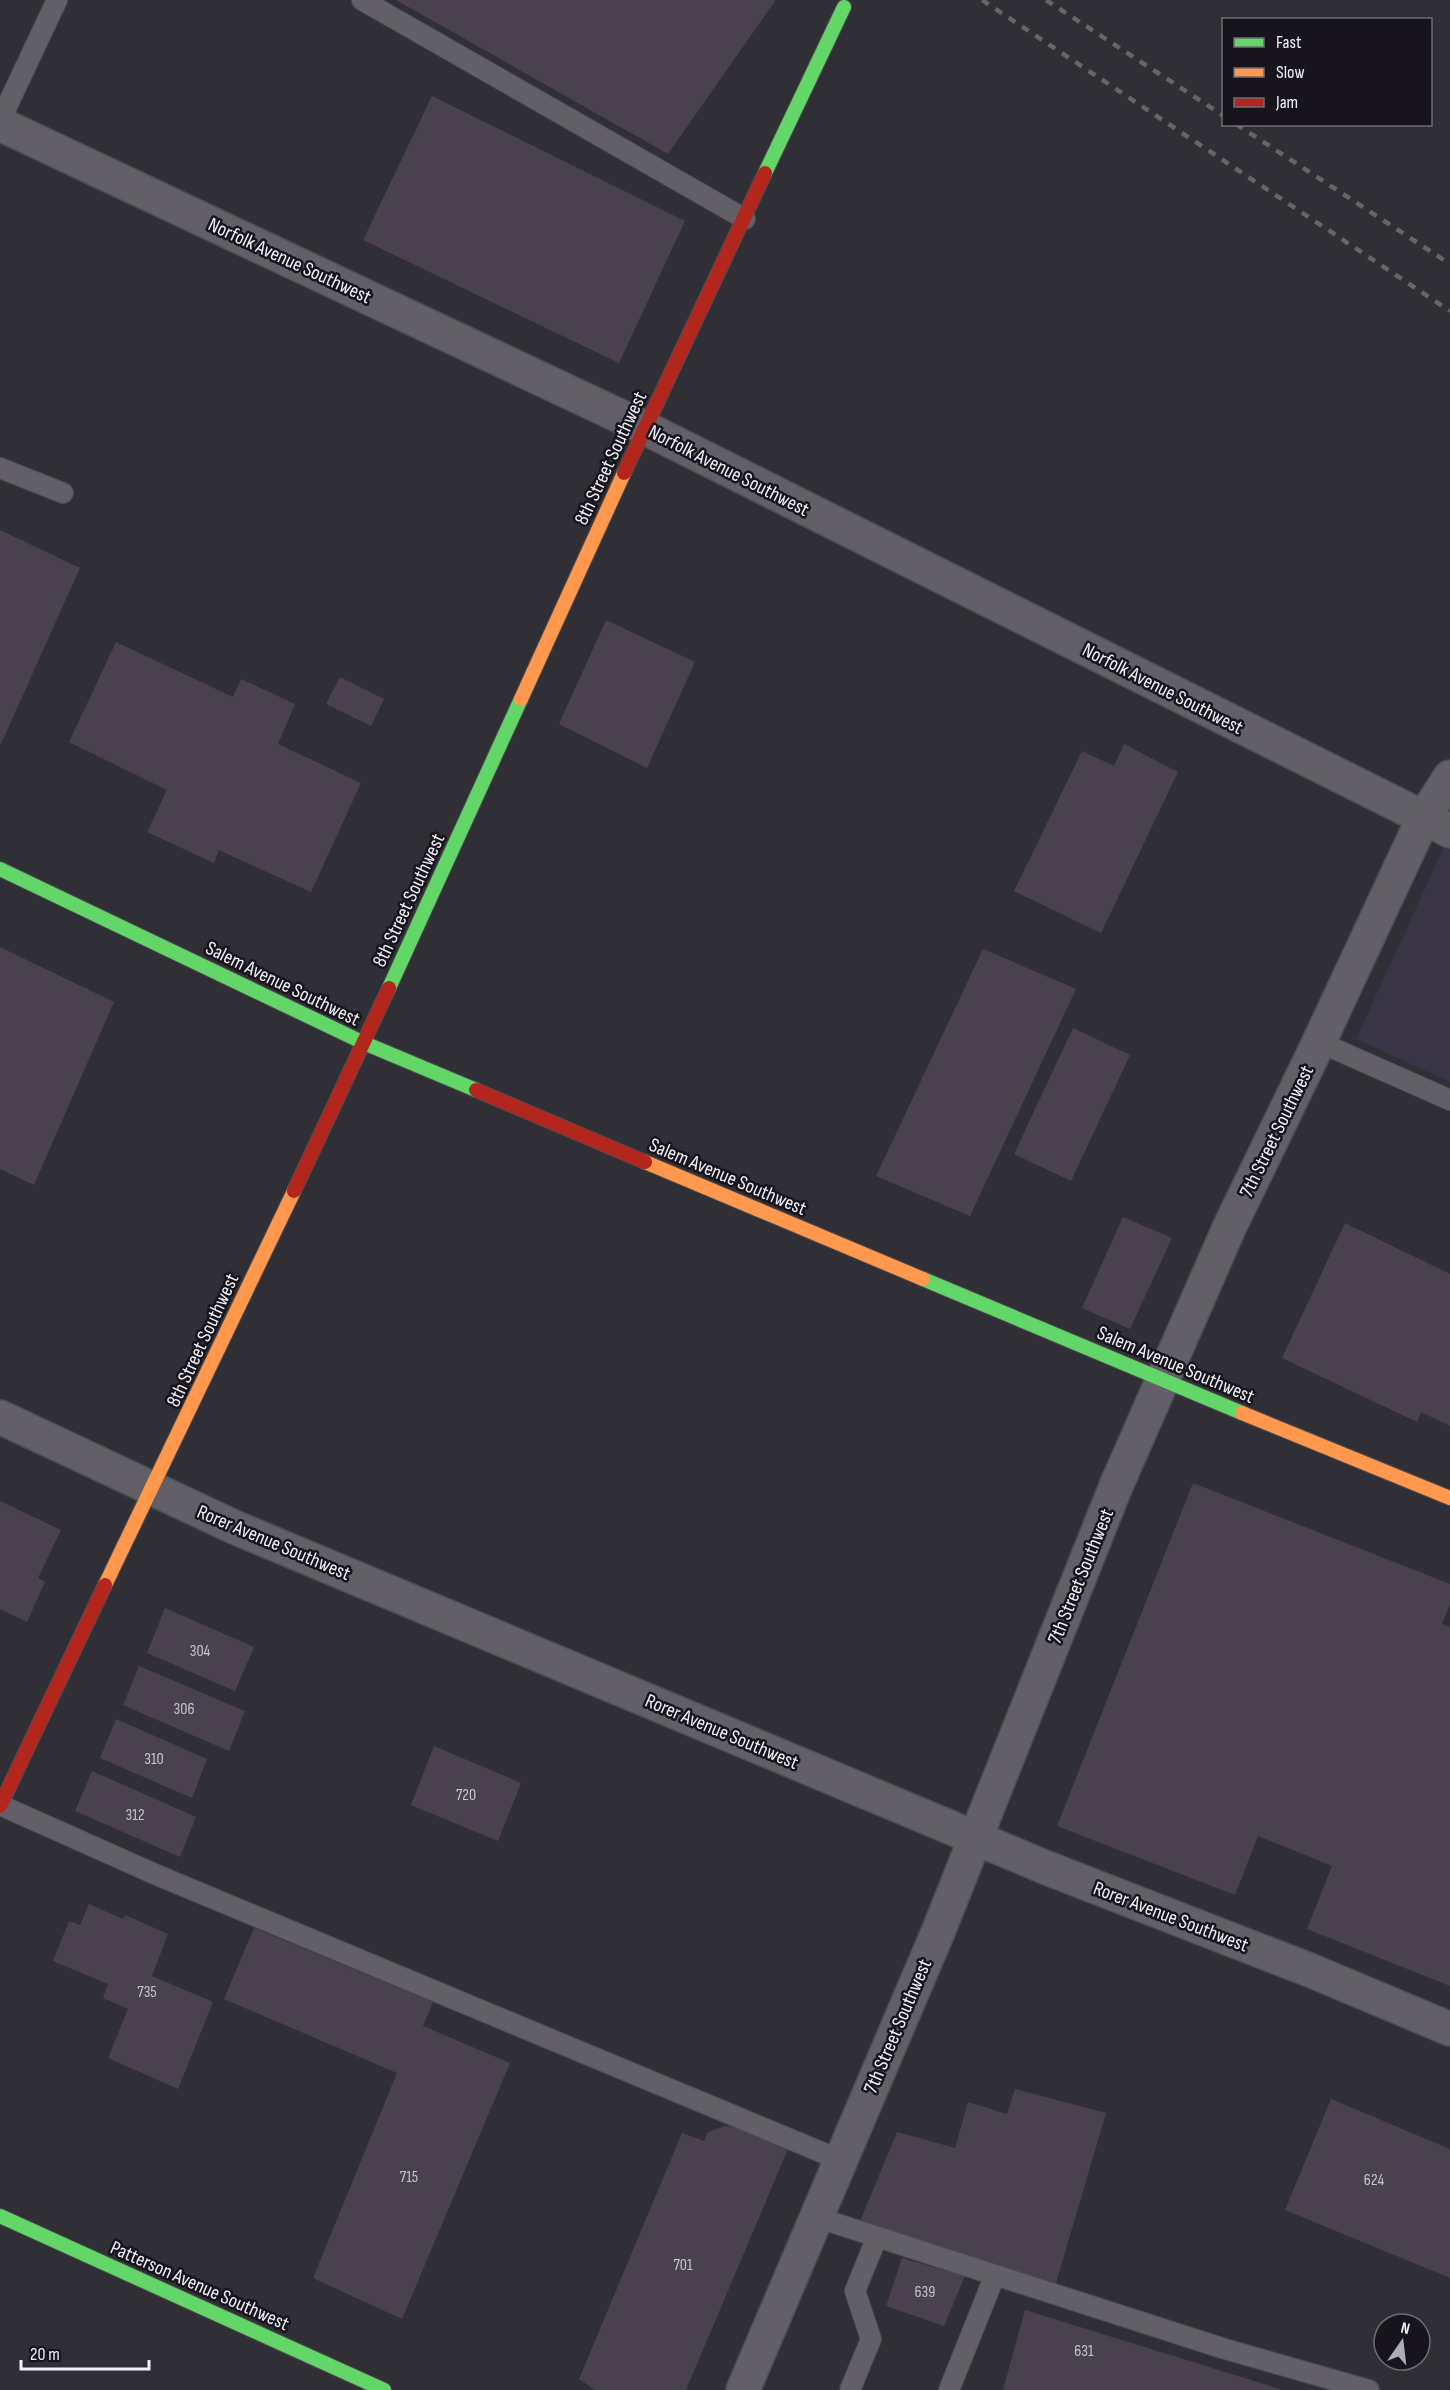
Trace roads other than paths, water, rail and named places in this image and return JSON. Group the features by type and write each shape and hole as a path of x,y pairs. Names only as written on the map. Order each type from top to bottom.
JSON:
{"street":[{"name":"8th Street Southwest","path":"0,1805 153,1489 364,1043 645,428 745,219 839,3"},
{"name":"Norfolk Avenue Southwest","path":"0,122 645,428 1437,825"},
{"name":"7th Street Southwest","path":"743,2390 938,1932 1116,1485 1164,1381 1230,1226 1319,1042 1437,825 1450,777"},
{"name":"Salem Avenue Southwest","path":"0,869 364,1043 1164,1381 1450,1498"},
{"name":"Rorer Avenue Southwest","path":"0,1417 245,1531 975,1838 1312,1971 1450,2029"},
{"name":"Patterson Avenue Southwest","path":"0,2216 384,2390"}],"lane":[{"path":"0,122 57,0"},
{"path":"362,0 745,219"},
{"path":"0,468 63,494"},
{"path":"1319,1042 1450,1100"},
{"path":"0,1805 157,1875 840,2160"},
{"path":"816,2217 1225,2349 1368,2390"},
{"path":"850,2390 871,2339 855,2291 878,2237"},
{"path":"949,2390 995,2275"}],"railway":[{"path":"982,0 1450,311"},
{"path":"1046,0 1222,115"},
{"path":"1239,126 1450,264"}]}
